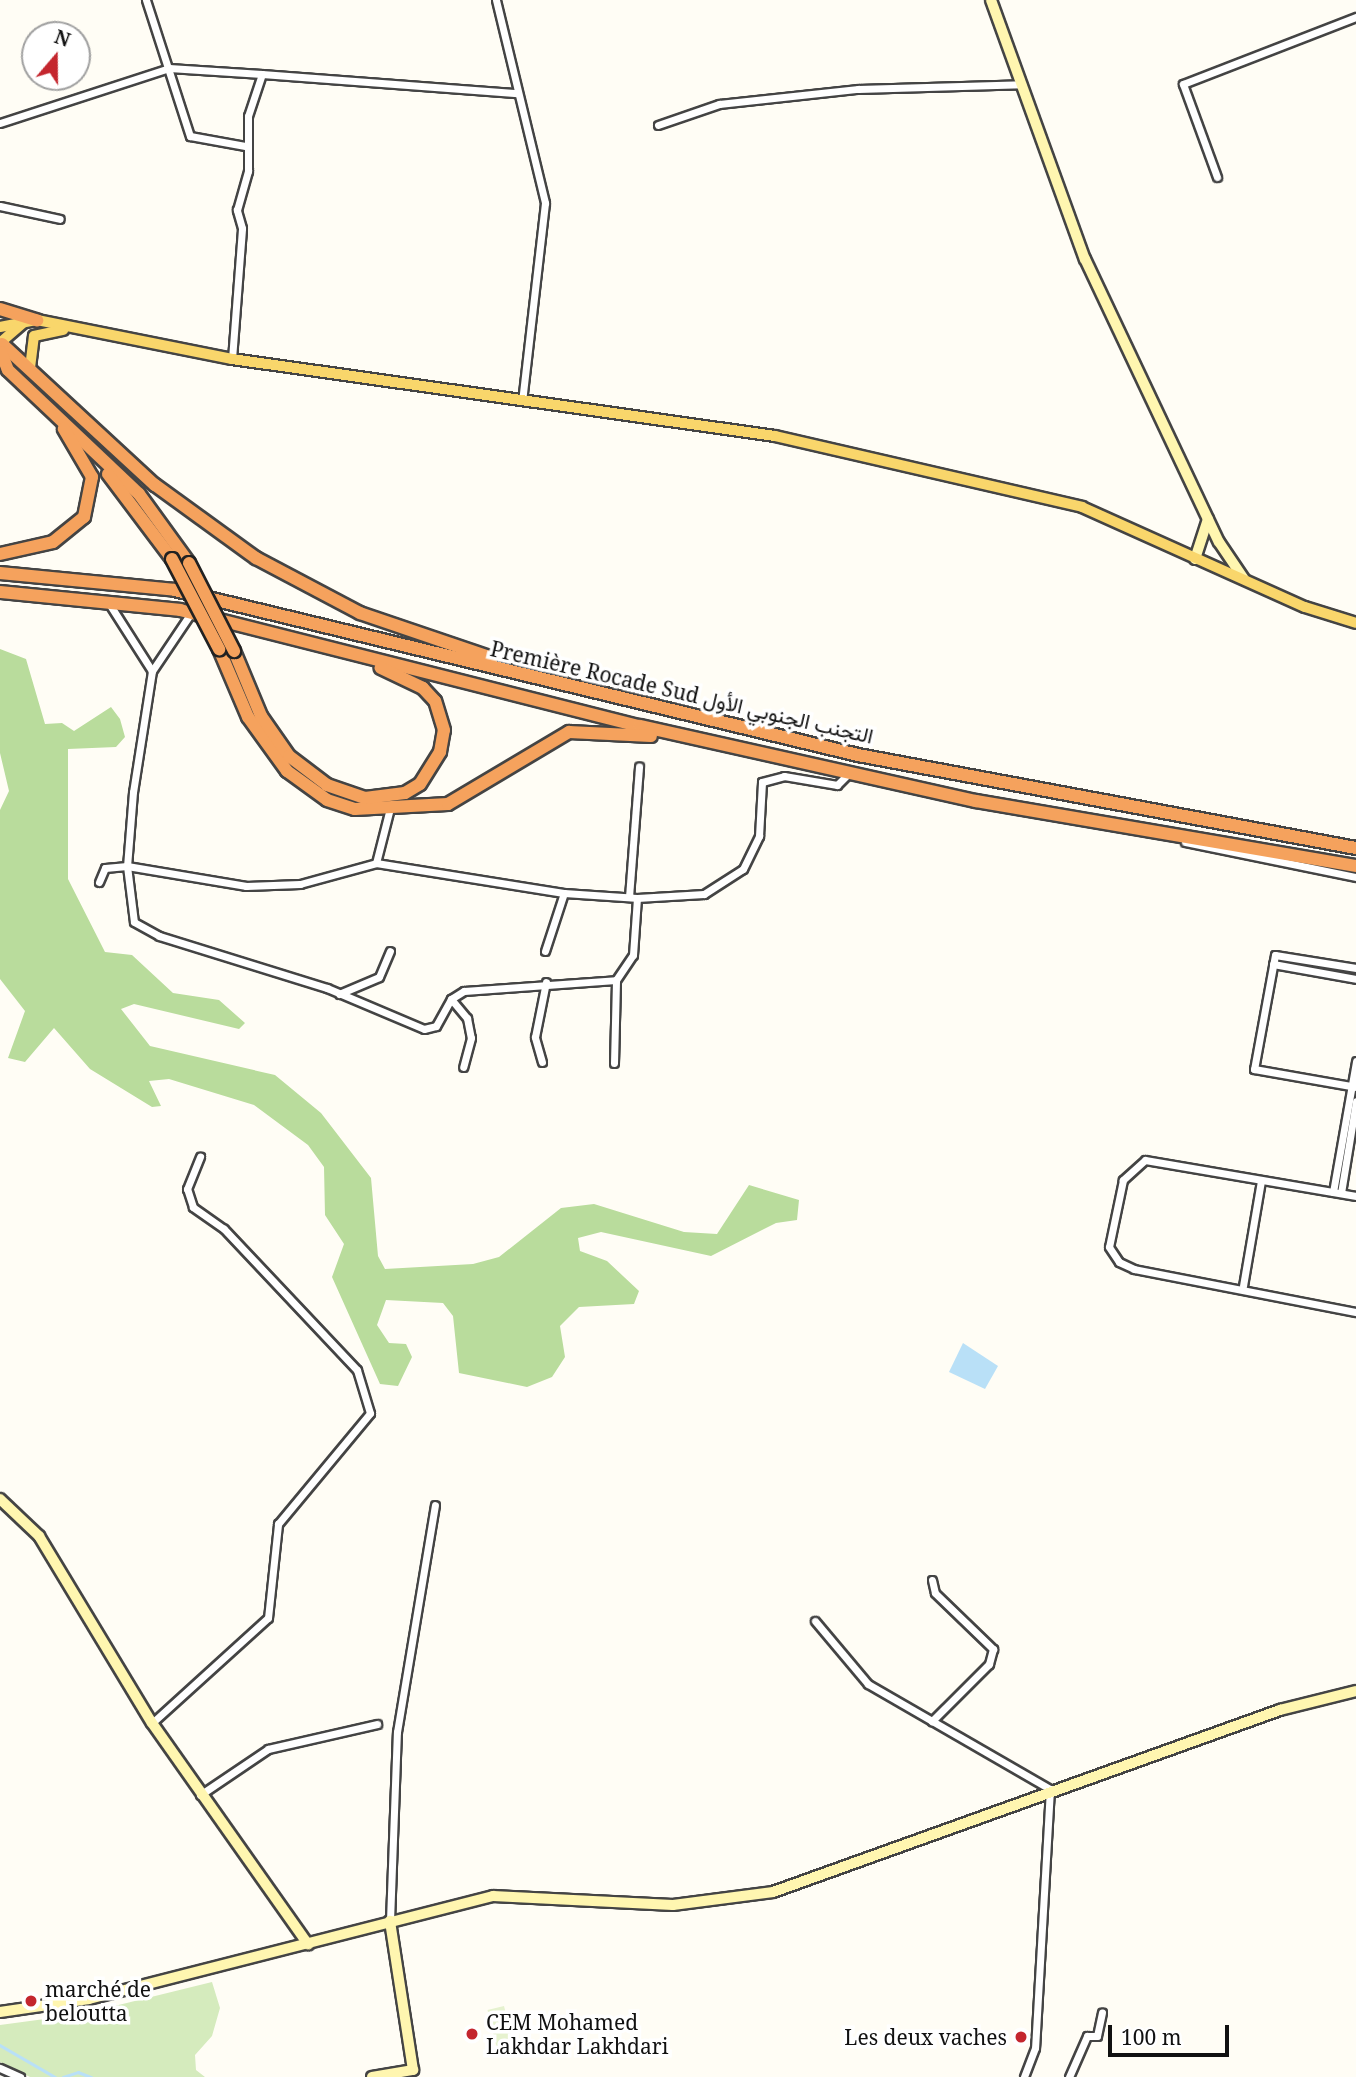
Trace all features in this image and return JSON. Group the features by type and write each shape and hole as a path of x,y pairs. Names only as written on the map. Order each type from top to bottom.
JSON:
{"highway":[{"path":"0,309 37,320"},
{"path":"1,346 30,368 209,527"},
{"path":"1,346 8,370 156,512"},
{"path":"12,365 83,429 209,527 304,586 406,632 729,721"},
{"path":"0,373 64,429 139,509 172,559 219,649 248,717 287,771 327,800 389,812 473,795 539,744 569,732 597,728 767,754"},
{"path":"0,554 52,542 84,517 92,477 64,429"},
{"path":"83,429 156,512 189,562 275,738 327,785 346,794 384,797 405,793 430,773 444,730 435,701 423,688 390,671 253,628"},
{"name":"Première Rocade Sud التجنب الجنوبي الأول","path":"0,573 175,590 729,721 858,755 1356,848"},
{"name":"Première Rocade Sud التجنب الجنوبي الأول","path":"0,592 105,599 191,613 850,773 1162,833 1356,866"}],"main road":[{"path":"991,0 1085,258 1208,519 1246,582"},
{"path":"0,327 37,320 118,338"},
{"path":"1,346 22,324 232,359 756,432 1046,497 1246,582 1356,622"},
{"path":"30,368 34,336 65,330"},
{"path":"1195,559 1208,519"},
{"path":"0,1499 54,1558 152,1723 200,1795 308,1944"},
{"path":"0,2012 89,1999 390,1921 527,1894 673,1905 733,1900 783,1888 1051,1789 1280,1710 1356,1691"},
{"path":"372,2077 413,2074 390,1921"}],"street":[{"path":"146,0 190,136 245,146"},
{"path":"496,0 516,93 545,203 522,401"},
{"path":"1217,177 1182,84 1356,17"},
{"path":"0,123 169,68 516,93"},
{"path":"232,359 242,228 237,210 249,160 245,146 262,74"},
{"path":"658,125 733,103 858,89 1022,84"},
{"path":"0,206 60,219"},
{"path":"105,599 152,671"},
{"path":"191,613 152,671 127,866 134,922 142,930 339,994 424,1029 436,1026 451,999 464,991 546,982 616,980"},
{"path":"614,1063 616,980 633,955 639,766"},
{"path":"99,882 105,869 127,866 268,887 376,863 564,893 633,898 704,894 743,869 759,836 760,787 766,778 837,785 850,773"},
{"path":"376,863 389,812"},
{"path":"1162,833 1267,862 1356,877"},
{"path":"545,951 564,893"},
{"path":"339,994 379,977 390,951"},
{"path":"1354,1087 1254,1069 1275,955 1356,968"},
{"path":"1273,964 1356,979"},
{"path":"542,1062 535,1037 546,982"},
{"path":"451,999 467,1018 471,1038 463,1067"},
{"path":"1337,1193 1356,1062"},
{"path":"1337,1193 1356,1101"},
{"path":"152,1723 268,1618 278,1524 370,1413 358,1370 224,1229 193,1207 187,1189 200,1156"},
{"path":"1356,1196 1145,1160 1123,1180 1109,1247 1119,1262 1134,1269 1243,1286 1356,1312"},
{"path":"1243,1286 1261,1181"},
{"path":"390,1921 397,1732 435,1505"},
{"path":"932,1580 935,1593 993,1648 989,1664 932,1721"},
{"path":"815,1621 868,1684 1051,1789 1035,2048 1024,2077"},
{"path":"200,1795 268,1749 377,1724"},
{"path":"1069,2077 1087,2036 1097,2036 1102,2013"},
{"path":"0,2068 20,2077"}],"green space":[{"path":"0,649 26,659 45,724 62,723 74,731 111,707 120,719 125,737 116,747 68,749 68,879 105,952 132,955 173,993 219,1000 245,1023 239,1029 134,1004 121,1009 150,1046 275,1075 321,1113 371,1178 378,1256 385,1269 473,1264 499,1257 561,1208 594,1204 684,1232 717,1234 749,1185 799,1200 797,1220 776,1223 711,1256 601,1232 578,1238 580,1251 607,1261 639,1291 634,1304 579,1307 560,1326 565,1357 552,1377 527,1387 459,1373 453,1316 443,1303 386,1300 377,1325 389,1343 406,1344 412,1357 398,1386 380,1384 332,1277 344,1244 325,1215 324,1167 308,1145 254,1105 169,1079 149,1081 161,1106 152,1107 90,1069 54,1028 25,1062 8,1058 25,1011 0,979 0,810 9,791 0,753"},
{"path":"212,1982 220,2008 212,2036 195,2055 196,2070 205,2077 30,2077 0,2062 0,2025 82,2014"},
{"path":"504,2006 514,2046 497,2050 488,2010"}],"water":[{"path":"963,1343 998,1366 985,1389 949,1372"}],"waterway":[{"path":"0,2045 55,2077"},
{"path":"63,2077 78,2072 91,2077"}],"place":[{"name":"marché de beloutta","path":"31,2001"},
{"name":"CEM Mohamed Lakhdar Lakhdari","path":"472,2034"},
{"name":"Les deux vaches","path":"1021,2037"}]}
